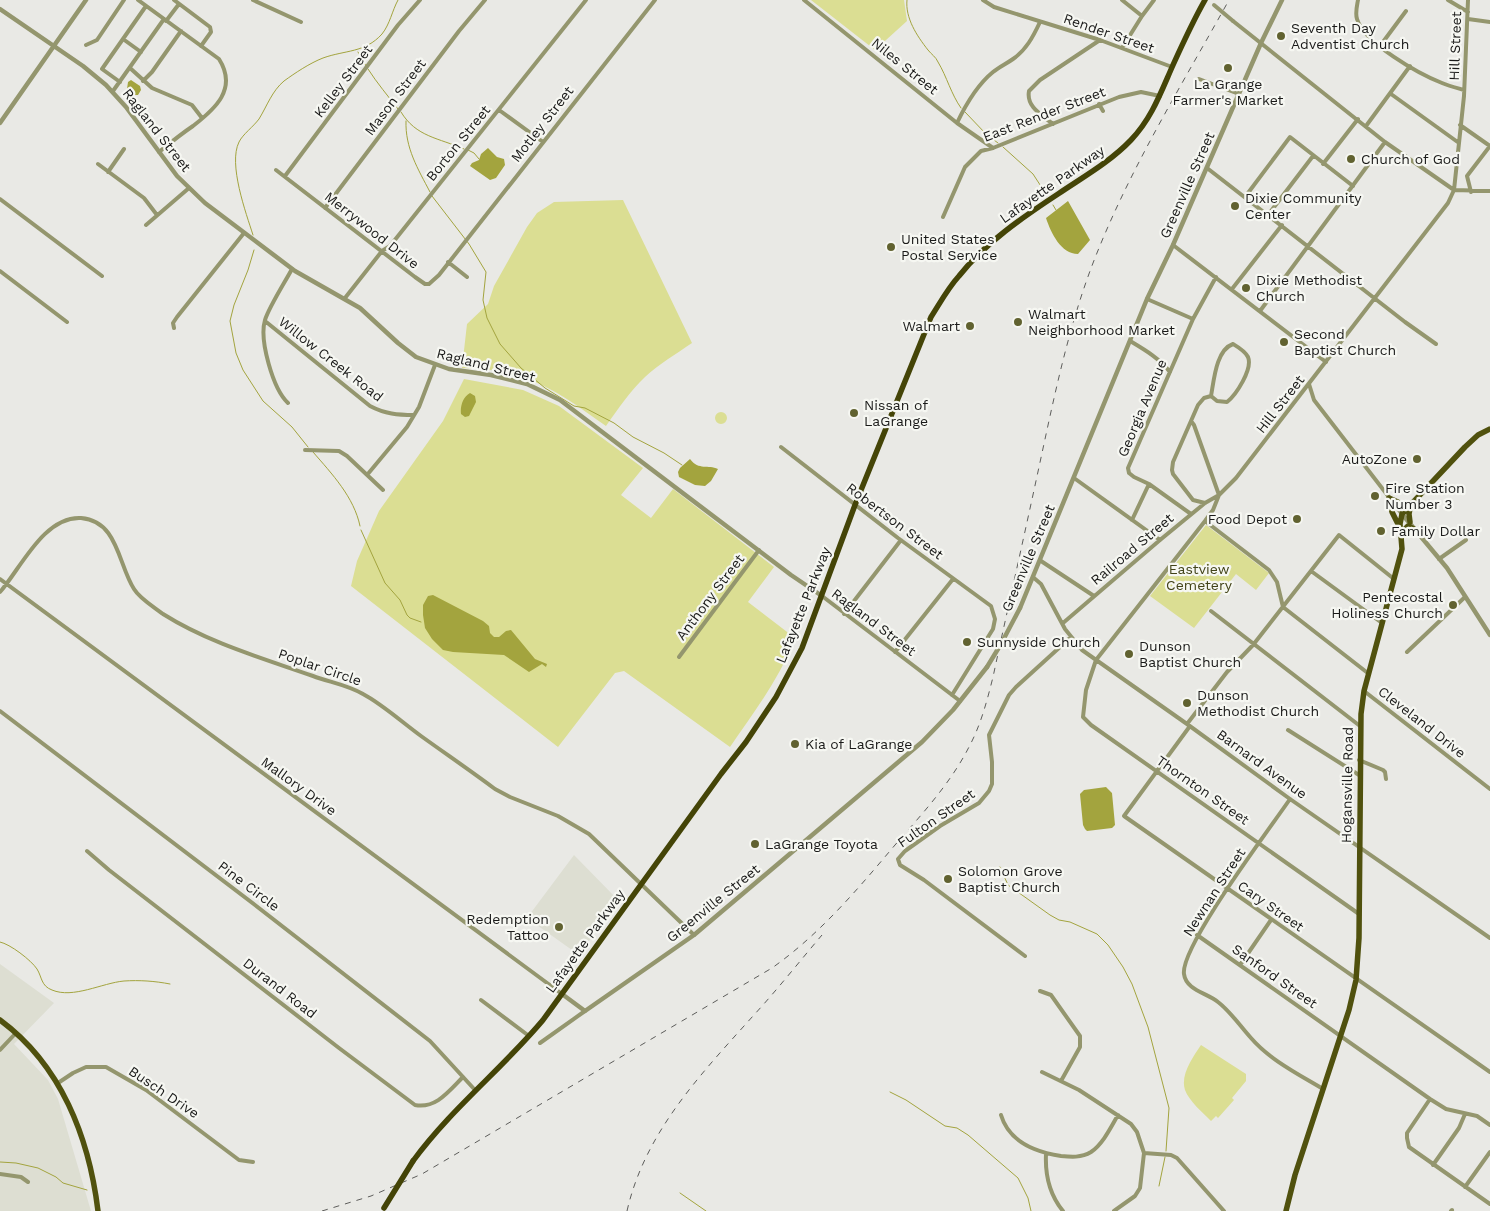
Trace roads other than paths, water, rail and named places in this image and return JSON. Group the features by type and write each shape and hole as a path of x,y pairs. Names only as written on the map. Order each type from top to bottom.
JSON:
{"highway":[{"name":"Lafayette Parkway","path":"384,1210 413,1161 445,1122 529,1036 562,994 746,742 776,697 802,648 855,506 931,317 958,277 977,256 1024,218 1119,152 1150,118 1172,67 1206,0"}],"main road":[{"path":"1402,514 1465,447 1478,435 1490,429"},
{"path":"1389,498 1402,504 1411,503"},
{"path":"1389,498 1392,512 1401,532 1408,526 1416,530"},
{"path":"1410,522 1411,503"},
{"name":"Hogansville Road","path":"1286,1211 1295,1175 1356,980 1359,914 1360,726 1364,691 1402,549 1400,518 1402,514"},
{"path":"0,1020 36,1052 58,1083 71,1109 84,1145 95,1185 98,1211"}],"street":[{"path":"0,123 86,0"},
{"path":"86,45 97,40 124,0"},
{"path":"138,0 219,60 226,73 226,81 220,101 159,152"},
{"path":"174,0 212,30 201,46"},
{"path":"253,0 301,22"},
{"name":"Kelley Street","path":"285,176 398,25 420,0"},
{"name":"Mason Street","path":"325,208 459,31 485,0"},
{"name":"Borton Street","path":"345,298 382,251 390,246 586,0"},
{"name":"Motley Street","path":"448,262 654,0"},
{"name":"Niles Street","path":"804,0 957,123 993,148"},
{"name":"Render Street","path":"983,0 989,2 994,7 1100,40 1172,67"},
{"path":"1122,0 1142,16"},
{"path":"1122,48 1154,0"},
{"path":"1206,0 1385,142 1454,190 1471,192 1490,191"},
{"name":"Greenville Street","path":"540,1043 694,935 915,748 942,722 987,667 1002,644 1034,578 1147,299 1282,0"},
{"path":"1358,0 1356,18 1367,36 1410,66 1443,84 1464,90"},
{"path":"1448,0 1468,12"},
{"name":"Hill Street","path":"1096,660 1205,521 1213,510 1219,495 1241,472 1448,203 1454,190 1459,143 1464,90 1468,0"},
{"path":"112,91 179,4"},
{"path":"120,82 102,69 146,6"},
{"name":"Ragland Street","path":"0,8 91,72 126,107 188,188 292,269 360,308 416,357 449,369 491,375 527,384 560,400 960,701"},
{"path":"1380,46 1406,11"},
{"path":"1468,19 1490,22"},
{"path":"957,123 976,90 992,72 1025,49 1032,40 1040,22"},
{"path":"143,81 152,72 181,31"},
{"path":"123,39 141,52"},
{"path":"1053,124 1037,112 1029,102 1029,91 1040,80 1100,40"},
{"path":"1366,126 1410,66"},
{"path":"130,68 152,88 192,106 202,118"},
{"path":"1199,79 1239,94"},
{"name":"East Render Street","path":"943,217 965,167 981,151 993,148 1099,104 1141,92 1160,96"},
{"path":"1390,94 1459,143"},
{"path":"1099,104 1103,111"},
{"path":"499,110 543,142"},
{"path":"1323,164 1358,119"},
{"path":"1460,125 1490,146 1467,176 1471,192"},
{"path":"1245,197 1290,137 1353,186"},
{"path":"1260,311 1385,142"},
{"path":"108,172 124,149"},
{"path":"1268,215 1313,156"},
{"path":"98,164 144,198 157,215"},
{"path":"1207,168 1436,344"},
{"name":"Merrywood Drive","path":"276,170 425,284 433,281 448,262"},
{"path":"146,225 188,188"},
{"path":"0,199 102,276"},
{"path":"1232,289 1282,225"},
{"path":"174,328 177,317 244,233"},
{"path":"1173,245 1326,362"},
{"path":"448,262 467,277"},
{"path":"288,403 278,388 269,363 263,336 265,321 292,269"},
{"path":"0,271 67,322"},
{"name":"Georgia Avenue","path":"1149,484 1134,477 1128,468 1193,320 1216,277"},
{"path":"1147,299 1193,320"},
{"name":"Willow Creek Road","path":"265,321 370,406 380,412 394,415 414,415"},
{"path":"1130,341 1149,352 1164,364 1170,372"},
{"path":"1233,344 1246,352 1248,356 1247,373 1229,401 1224,403 1217,401 1211,396 1216,370 1223,351 1228,345 1233,344"},
{"path":"367,475 407,427 419,407 435,365"},
{"path":"1309,384 1314,400 1389,498 1439,559 1490,636"},
{"path":"1206,503 1193,500 1172,470 1173,462 1198,404 1204,398 1211,396"},
{"path":"1191,421 1219,495"},
{"name":"Robertson Street","path":"781,447 855,506 991,606 995,624 993,629 952,695"},
{"path":"305,450 339,452 347,456 383,490"},
{"path":"1074,478 1160,540"},
{"path":"1132,520 1149,484 1192,513 1193,500"},
{"name":"Railroad Street","path":"1063,623 1192,513 1219,495"},
{"name":"Poplar Circle","path":"7,584 23,559 55,525 78,518 97,523 112,538 134,590 144,600 164,614 197,632 242,652 363,693 495,789 558,816 589,834 694,935"},
{"path":"1205,521 1268,570 1277,582 1282,607 1369,674"},
{"path":"1156,771 1223,677 1253,645 1339,535 1394,579"},
{"path":"844,614 901,540"},
{"path":"1439,559 1466,540"},
{"name":"Anthony Street","path":"679,657 759,550"},
{"path":"1040,561 1094,596"},
{"path":"1311,571 1382,623"},
{"name":"Barnard Avenue","path":"1034,578 1045,590 1071,637 1082,650 1290,799 1490,938"},
{"path":"895,652 952,579"},
{"name":"Mallory Drive","path":"0,580 585,1011"},
{"path":"0,592 7,584"},
{"path":"1407,652 1465,597"},
{"path":"1211,612 1360,726"},
{"name":"Fulton Street","path":"1025,956 924,880 900,865 898,859 940,826 980,804 992,784 989,735 1009,695 1071,637"},
{"name":"Thornton Street","path":"1096,660 1086,690 1083,717 1091,726 1359,914"},
{"name":"Cleveland Drive","path":"1364,691 1490,788"},
{"name":"Pine Circle","path":"0,711 256,905 430,1041 475,1090"},
{"path":"1288,730 1359,775"},
{"path":"1359,760 1386,772 1386,780"},
{"name":"Cary Street","path":"1156,771 1124,816 1490,1072"},
{"name":"Newnan Street","path":"1290,799 1197,935 1184,968 1184,977 1189,985 1217,1002 1235,1018 1251,1039 1277,1060 1322,1089"},
{"name":"Durand Road","path":"87,851 109,870 415,1105 425,1106 435,1102 463,1078"},
{"path":"1240,965 1271,920"},
{"name":"Sanford Street","path":"1197,935 1430,1099 1446,1109 1477,1116 1490,1125"},
{"path":"1040,991 1051,995 1080,1036 1080,1047 1061,1081"},
{"path":"480,1000 529,1036"},
{"path":"0,1050 15,1034"},
{"name":"Busch Drive","path":"58,1083 72,1073 86,1067 106,1067 146,1090 240,1160 253,1162"},
{"path":"1042,1072 1079,1090 1118,1115 1134,1128 1144,1153 1140,1188 1134,1196 1114,1211"},
{"path":"1430,1099 1407,1133 1409,1147 1490,1204"},
{"path":"1433,1165 1459,1128 1465,1114"},
{"path":"1001,1115 1003,1122 1026,1147 1046,1154 1076,1157 1090,1153 1106,1134 1118,1115"},
{"path":"1465,1187 1490,1152"},
{"path":"1144,1153 1170,1155 1177,1158 1224,1211"},
{"path":"1046,1154 1045,1169 1050,1189 1056,1203 1063,1211"},
{"path":"0,1174 21,1177 28,1182"}],"waterway":[{"path":"253,235 237,175 236,151 239,142 259,119 273,94 284,81 318,60 369,45 385,30 398,0"},
{"path":"907,0 908,13 913,27 924,45 937,60 961,108"},
{"path":"358,52 366,66"},
{"path":"368,69 398,109"},
{"path":"401,112 421,132 464,149"},
{"path":"965,112 986,134 998,143"},
{"path":"406,121 410,149 430,192"},
{"path":"1003,147 1033,174 1046,194"},
{"path":"468,150 479,159"},
{"path":"432,196 469,244 486,272 483,300 487,318 500,344 521,368 545,388 574,406 585,408 614,423 633,437 682,465"},
{"path":"1053,205 1056,210"},
{"path":"254,250 230,321 236,353 243,370 263,401 292,427 308,447"},
{"path":"313,452 335,477 348,496 360,526"},
{"path":"361,530 385,583 400,600 407,615 421,622"},
{"path":"1000,867 1008,885 1050,915 1097,934 1108,945 1123,967 1132,984 1148,1027 1169,1108 1166,1151"},
{"path":"0,942 15,949 34,965 48,988 60,992 78,992 124,981 170,984"},
{"path":"890,1092 906,1100 945,1126 957,1128 968,1135 1018,1178 1028,1198 1031,1211"},
{"path":"1159,1186 1165,1157"},
{"path":"0,1162 16,1163 38,1168 56,1177 63,1183 87,1190"},
{"path":"680,1193 706,1211"}],"railway":[{"path":"322,1211 371,1196 422,1174 772,968 806,941 837,911 936,798 970,745 986,704 1057,384 1071,329 1089,274 1128,184 1177,91 1229,0"},
{"path":"627,1211 635,1182 647,1155 677,1106 695,1082 822,935"}],"place":[{"name":"Seventh Day Adventist Church","path":"1281,36"},
{"name":"La Grange Farmer's Market","path":"1228,68"},
{"name":"Church of God","path":"1351,159"},
{"name":"Dixie Community Center","path":"1235,206"},
{"name":"United States Postal Service","path":"891,247"},
{"name":"Dixie Methodist Church","path":"1246,288"},
{"name":"Walmart Neighborhood Market","path":"1018,322"},
{"name":"Walmart","path":"970,326"},
{"name":"Second Baptist Church","path":"1284,342"},
{"name":"Nissan of LaGrange","path":"854,413"},
{"name":"AutoZone","path":"1417,459"},
{"name":"Fire Station Number 3","path":"1375,496"},
{"name":"Food Depot","path":"1297,519"},
{"name":"Family Dollar","path":"1381,531"},
{"name":"Pentecostal Holiness Church","path":"1453,605"},
{"name":"Sunnyside Church","path":"967,642"},
{"name":"Dunson Baptist Church","path":"1129,654"},
{"name":"Dunson Methodist Church","path":"1187,703"},
{"name":"Kia of LaGrange","path":"795,744"},
{"name":"LaGrange Toyota","path":"755,844"},
{"name":"Solomon Grove Baptist Church","path":"948,879"},
{"name":"Redemption Tattoo","path":"559,927"}],"park label":[{"name":"Eastview Cemetery","path":"1199,578"}]}
